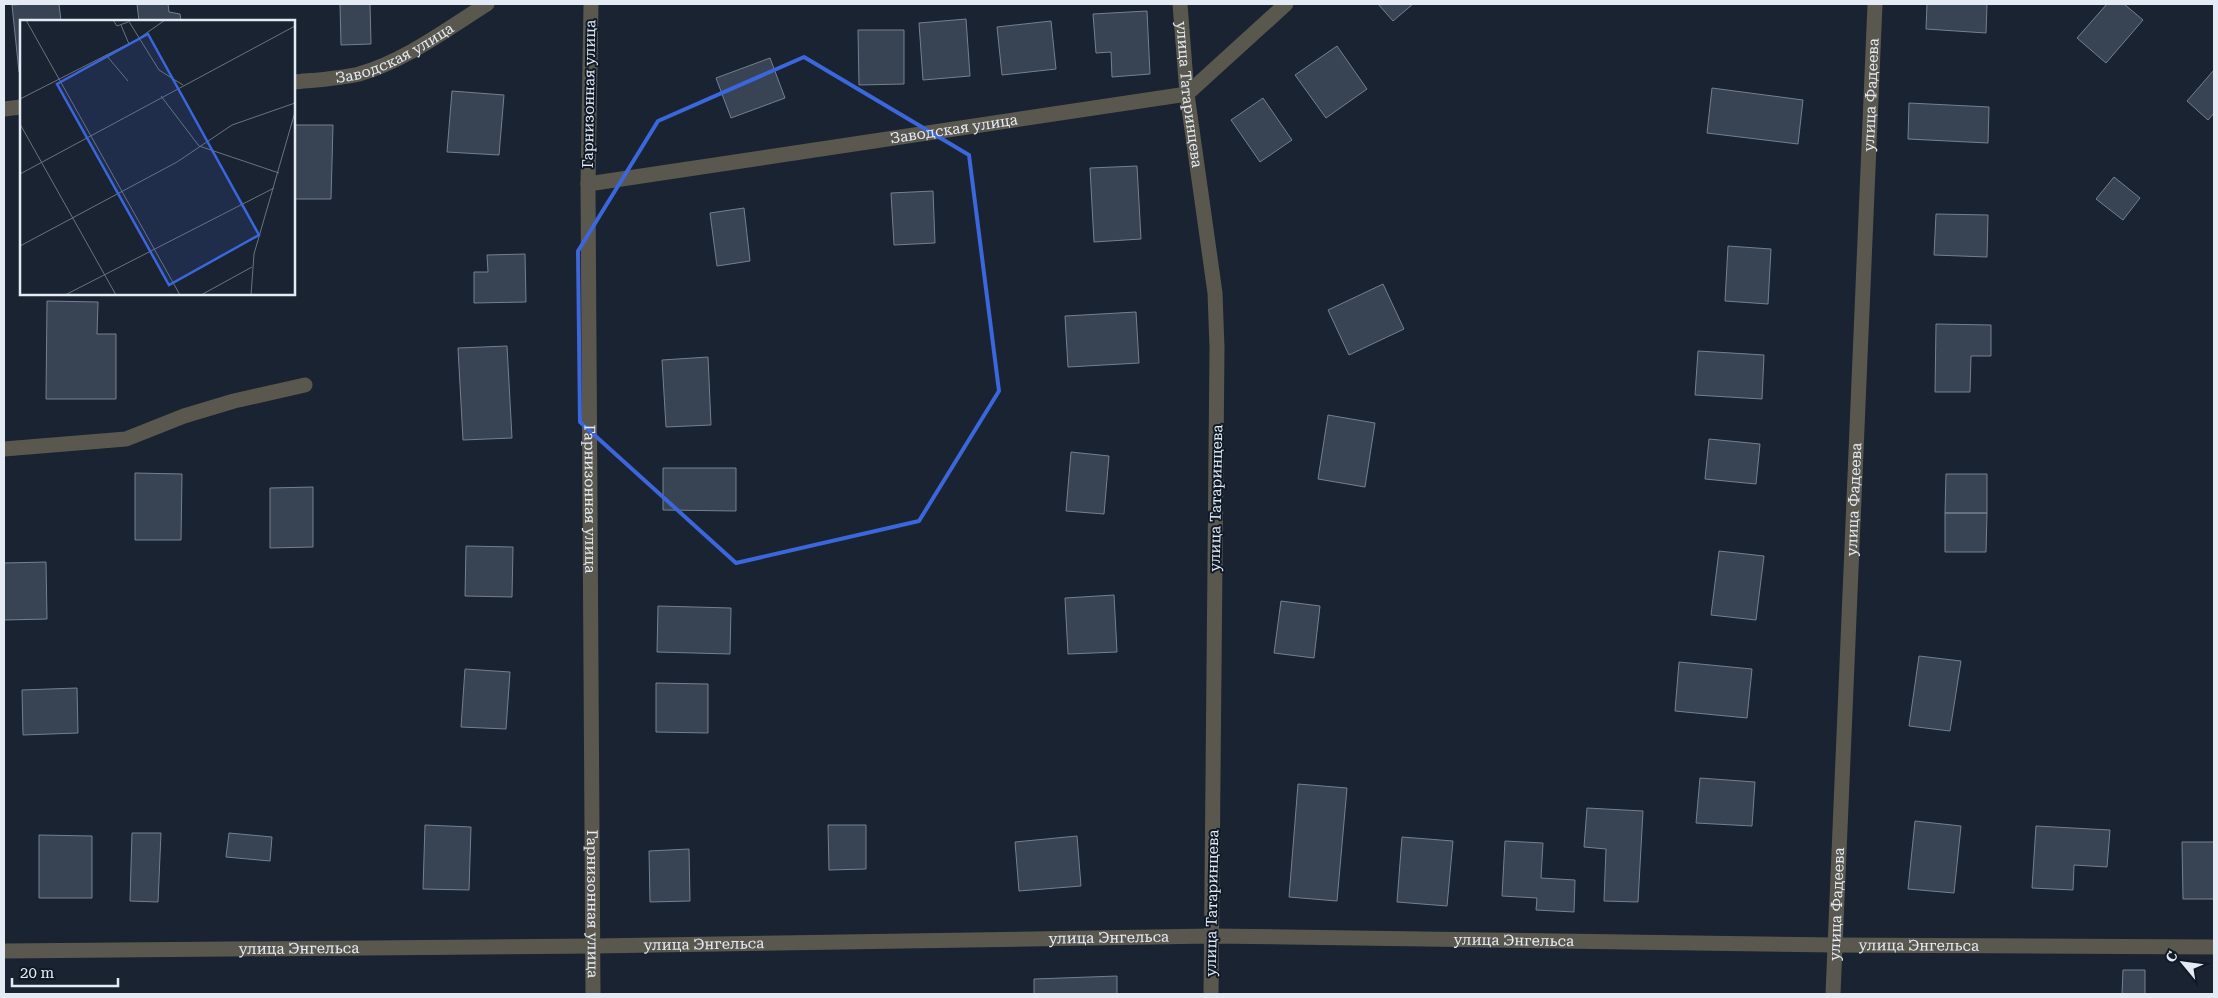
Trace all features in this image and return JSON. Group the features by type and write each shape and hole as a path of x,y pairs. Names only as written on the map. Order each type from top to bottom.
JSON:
{"street":[{"name":"Заводская улица","path":"295,82 357,74 371,70 421,44 487,4"},
{"name":"Гарнизонная улица","path":"590,4 588,184 593,994"},
{"name":"улица Татаринцева","path":"1180,4 1187,94 1215,293 1217,348 1211,994"},
{"path":"1187,94 1286,4"},
{"name":"улица Фадеева","path":"1833,994 1875,4"},
{"name":"Заводская улица","path":"588,184 1187,94"},
{"path":"4,109 20,107"},
{"path":"4,449 126,439 184,416 234,401 304,385"},
{"name":"улица Энгельса","path":"4,951 594,946 1212,936 1834,945 2214,946"}],"highlighted area":[{"path":"804,57 969,155 999,391 919,521 736,563 580,422 578,251 658,121"}],"building":[{"path":"59,4 61,20 20,20 20,72 19,72 12,5"},
{"path":"137,4 168,4 169,12 180,14 181,20 139,20"},
{"path":"340,4 370,4 371,44 341,45"},
{"path":"1378,4 1413,4 1393,21"},
{"path":"1927,4 1987,4 1986,33 1926,29"},
{"path":"2107,4 2124,4 2143,20 2106,63 2077,38"},
{"path":"1147,11 1150,74 1112,77 1111,52 1096,53 1093,14"},
{"path":"966,19 970,76 923,80 919,23"},
{"path":"1051,21 1056,69 1002,75 997,27"},
{"path":"858,30 904,30 904,84 859,85"},
{"path":"1337,46 1367,89 1326,118 1295,75"},
{"path":"770,58 785,98 731,118 716,78"},
{"path":"2214,70 2214,113 2208,120 2187,101"},
{"path":"1712,88 1803,100 1798,144 1707,133"},
{"path":"452,91 504,95 499,155 447,152"},
{"path":"1263,98 1292,140 1260,162 1231,120"},
{"path":"1909,103 1989,107 1988,143 1908,139"},
{"path":"295,125 333,125 331,199 295,199"},
{"path":"1137,166 1141,239 1094,242 1090,168"},
{"path":"2114,177 2140,198 2123,220 2096,199"},
{"path":"933,191 935,243 894,245 891,193"},
{"path":"744,208 750,261 717,266 710,213"},
{"path":"1936,214 1988,215 1987,257 1934,255"},
{"path":"1728,246 1771,249 1768,304 1725,301"},
{"path":"525,254 526,302 474,303 474,272 488,272 487,255"},
{"path":"1383,284 1404,329 1349,355 1328,310"},
{"path":"47,301 98,302 97,334 116,334 116,399 46,399"},
{"path":"1136,312 1139,363 1068,367 1065,316"},
{"path":"1936,324 1991,325 1991,356 1971,356 1970,392 1935,392"},
{"path":"507,346 512,438 463,440 458,348"},
{"path":"1698,351 1764,355 1762,399 1695,395"},
{"path":"708,357 711,425 666,427 662,360"},
{"path":"1328,415 1375,423 1365,487 1318,479"},
{"path":"1709,439 1760,444 1756,484 1705,479"},
{"path":"1071,452 1109,456 1104,514 1066,511"},
{"path":"663,468 736,468 736,511 663,510"},
{"path":"135,473 182,474 181,540 135,540"},
{"path":"1946,474 1987,474 1987,513 1945,513"},
{"path":"313,487 313,547 270,548 270,488"},
{"path":"1945,513 1987,513 1986,552 1945,552"},
{"path":"466,546 513,547 512,597 465,596"},
{"path":"1719,551 1764,556 1756,620 1711,615"},
{"path":"46,562 47,619 4,620 4,563"},
{"path":"1114,595 1117,652 1068,654 1065,598"},
{"path":"1281,601 1320,606 1314,658 1274,653"},
{"path":"658,606 731,608 730,654 657,652"},
{"path":"1919,656 1961,661 1950,731 1909,726"},
{"path":"1679,662 1752,669 1747,718 1675,711"},
{"path":"465,669 510,672 506,729 461,727"},
{"path":"656,683 708,684 708,733 656,732"},
{"path":"77,688 78,733 23,735 22,690"},
{"path":"1700,778 1755,782 1752,826 1696,823"},
{"path":"1298,784 1347,788 1337,901 1289,897"},
{"path":"1587,808 1643,811 1638,902 1604,901 1606,849 1584,847"},
{"path":"1915,821 1961,826 1954,893 1908,889"},
{"path":"425,825 471,827 469,890 423,889"},
{"path":"828,825 866,825 866,869 829,870"},
{"path":"2036,826 2110,830 2107,867 2074,865 2073,890 2032,888"},
{"path":"132,833 161,833 158,902 130,901"},
{"path":"229,833 272,837 270,861 226,857"},
{"path":"39,835 92,836 92,898 39,898"},
{"path":"1077,836 1081,886 1019,891 1015,842"},
{"path":"1402,837 1453,841 1447,906 1397,902"},
{"path":"1505,841 1543,843 1541,878 1575,880 1574,912 1536,910 1537,898 1502,896"},
{"path":"2182,842 2214,842 2214,899 2183,899"},
{"path":"689,849 690,901 650,902 649,851"},
{"path":"2123,970 2145,970 2145,994 2122,994"},
{"path":"1117,976 1117,994 1034,994 1034,979"}]}
